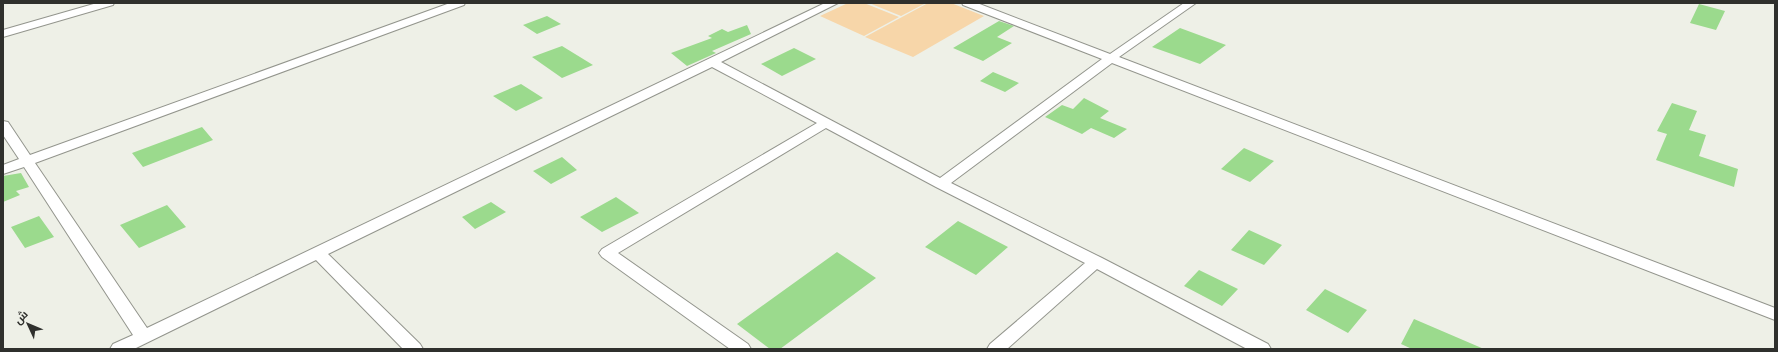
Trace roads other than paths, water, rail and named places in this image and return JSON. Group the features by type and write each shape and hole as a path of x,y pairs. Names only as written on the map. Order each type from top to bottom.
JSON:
{"street":[{"path":"3,34 109,3"},
{"path":"3,170 459,3"},
{"path":"119,349 833,3"},
{"path":"968,3 1775,314"},
{"path":"941,184 1111,58 1191,3"},
{"path":"712,62 941,184 1096,262 1262,349"},
{"path":"742,349 607,253 826,123"},
{"path":"3,125 28,160 144,337"},
{"path":"318,253 414,349"},
{"path":"996,349 1096,262"}]}
